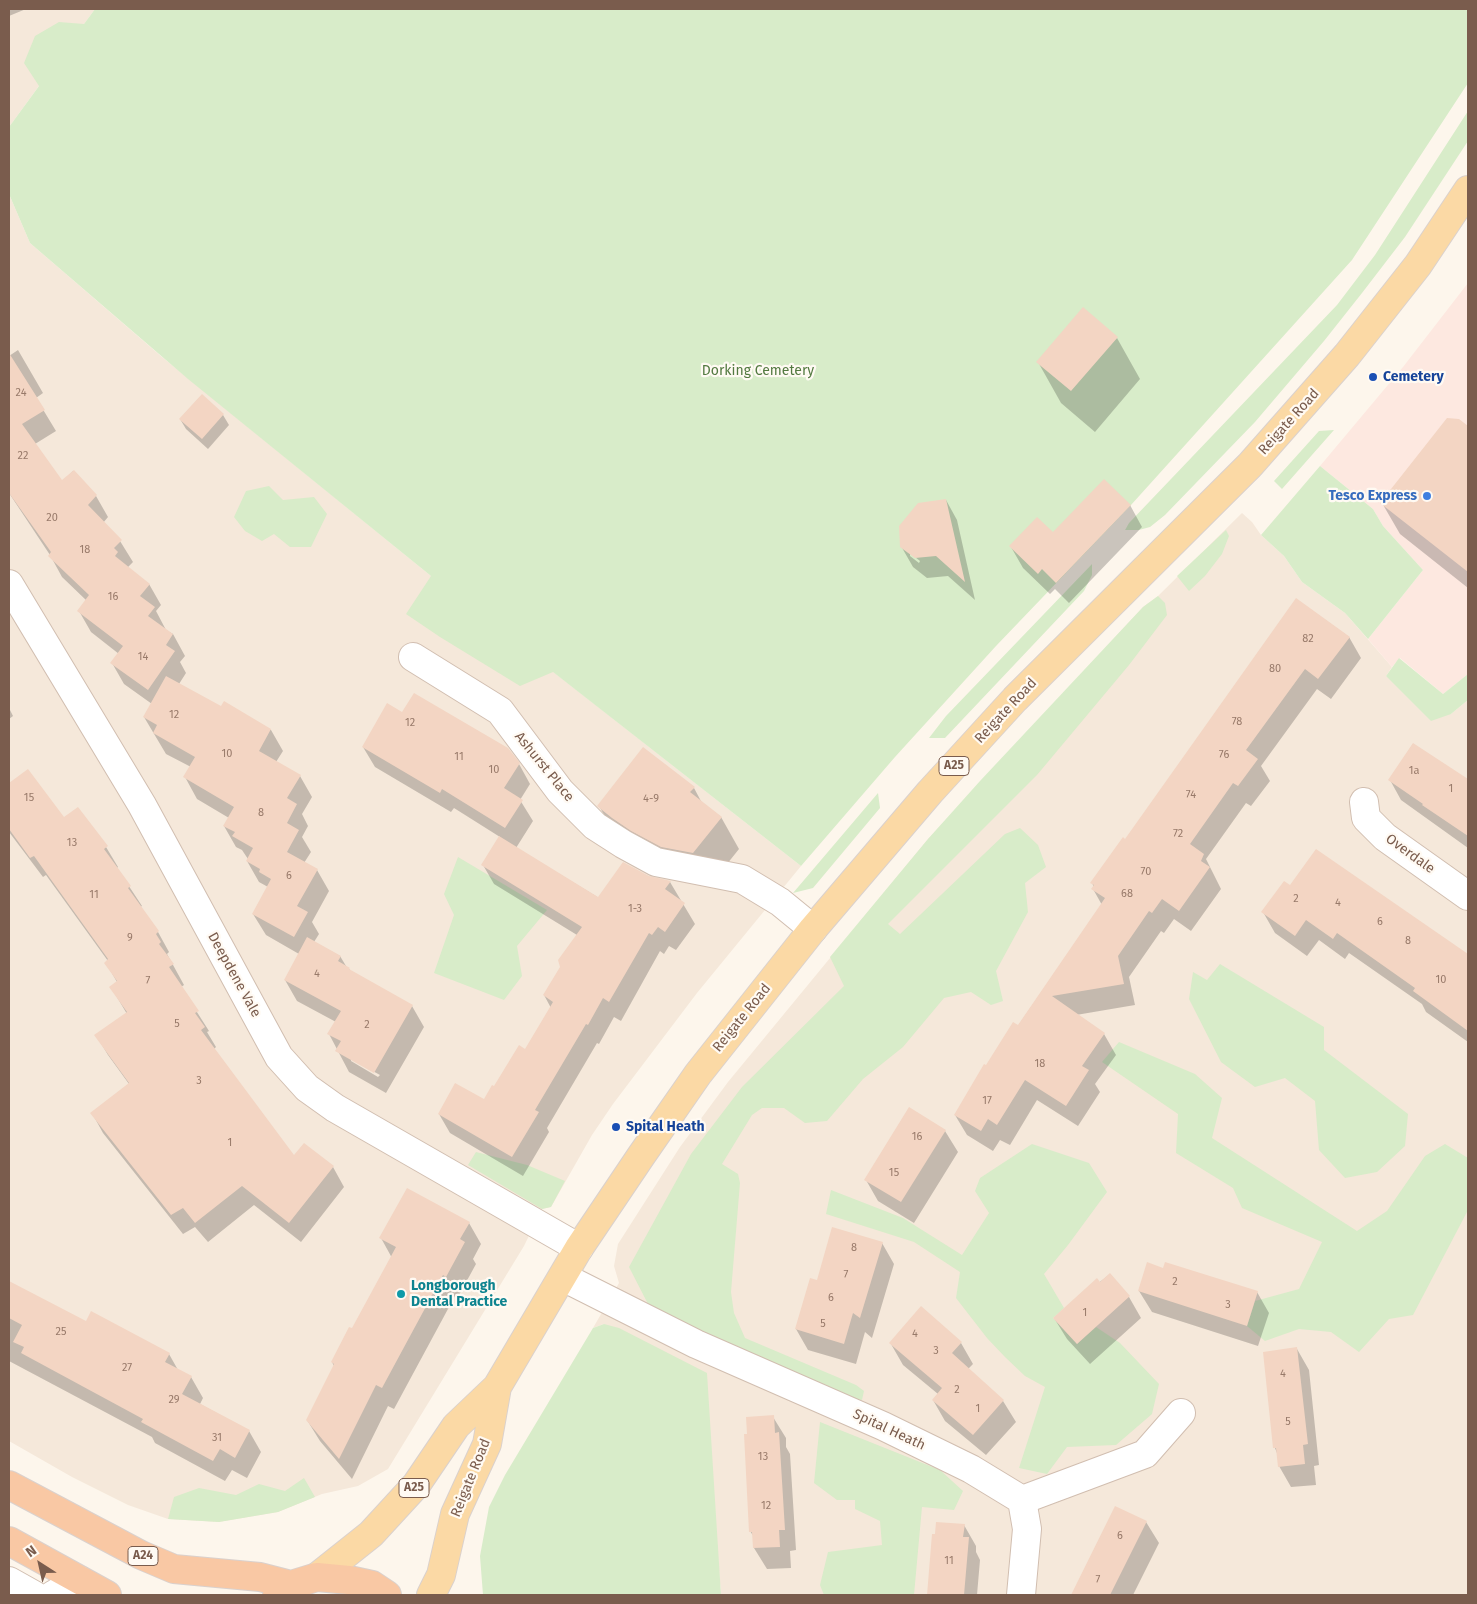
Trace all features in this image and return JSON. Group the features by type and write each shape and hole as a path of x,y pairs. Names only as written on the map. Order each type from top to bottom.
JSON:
{"highway":[{"name":"A24","path":"9,1485 141,1555 174,1569 260,1577 284,1590"},
{"path":"9,1541 107,1595"},
{"path":"284,1590 317,1577 349,1580 372,1585 388,1595"}],"main road":[{"name":"Reigate Road","path":"317,1577 370,1534 416,1485 456,1426 497,1387 580,1248 698,1074 813,929 930,792 1015,700 1250,465 1328,378 1418,265 1468,190"},
{"name":"Reigate Road","path":"431,1595 441,1575 456,1514 487,1444 497,1387"}],"street":[{"name":"Deepdene Vale","path":"9,584 142,805 279,1057 307,1088 335,1108 580,1248"},
{"name":"Ashurst Place","path":"413,657 500,711 560,791 595,826 656,862 742,878 780,902 813,929"},
{"name":"Overdale","path":"1364,802 1366,818 1385,837 1468,896"},
{"name":"Spital Heath","path":"563,1277 696,1344 900,1435 971,1469 1022,1500"},
{"path":"1021,1595 1027,1530 1022,1500 1144,1454 1181,1413"},
{"path":"53,1595 79,1580"},
{"path":"9,1582 34,1595"}],"shaded area":[{"path":"9,9 95,9 9,127"},
{"path":"9,194 30,243 162,357 431,576 801,866 697,993 613,1104 592,1135 551,1207 542,1209 524,1246 388,1469 358,1486 322,1494 278,1512 219,1522 168,1519 128,1505 72,1477 9,1441"},
{"path":"1468,283 1468,674 1443,694 1400,658 1392,667 1368,639 1423,570 1383,526 1373,509 1320,466 1403,367"},
{"path":"1242,513 1252,522 1261,535 1284,556 1302,582 1345,613 1392,667 1386,676 1451,714 1468,700 1468,1595 721,1595 715,1520 604,1324 593,1328 619,1283 614,1266 618,1244 680,1147 728,1082 928,839 1143,607 1158,596"}],"green space":[{"name":"Dorking Cemetery","path":"95,9 1468,9 1468,83 1352,260 1131,505 996,646 895,757 801,866 553,672 520,686 406,614 431,576 188,379 30,243 9,194 9,127 39,86 24,63 35,36 59,22 84,24"},
{"path":"1468,111 1468,141 1405,237 1324,341 1255,422 1165,515 1150,527 1139,530 1125,530 1129,523 1337,305 1375,255"},
{"path":"1334,430 1282,489 1274,481 1319,431"},
{"path":"1320,466 1373,509 1383,526 1423,570 1368,639 1345,613 1302,582 1284,556 1261,535"},
{"path":"269,486 283,500 314,497 327,514 311,547 290,547 274,534 262,541 245,531 234,517 246,491"},
{"path":"1226,530 1229,536 1222,554 1205,576 1189,591 1177,576"},
{"path":"1092,564 1092,575 1084,591 945,738 929,738 946,716"},
{"path":"1158,596 1165,603 1167,615 1129,665 1037,775 888,924 900,934 1005,834 1020,828 1038,845 1046,867 1025,883 1028,912 996,971 1003,1001 991,1005 971,992 944,998 903,1047 863,1079 827,1121 805,1123 784,1108 762,1108 752,1115 722,1164 738,1174 740,1183 731,1292 734,1313 745,1338 856,1385 864,1391 862,1400 853,1399 769,1367 648,1304 629,1267 691,1154 742,1087 844,986 830,957 928,839 980,781 1143,607"},
{"path":"1399,658 1443,694 1468,674 1468,700 1451,714 1431,721 1386,676"},
{"path":"878,793 880,808 813,888 793,893"},
{"path":"458,857 547,910 517,946 522,976 504,1000 434,973 454,915 444,894"},
{"path":"1220,964 1324,1027 1324,1050 1408,1114 1405,1146 1377,1172 1345,1178 1319,1150 1315,1101 1285,1078 1255,1087 1221,1062 1189,999 1193,972 1207,980"},
{"path":"1119,1042 1195,1074 1222,1098 1212,1138 1357,1231 1387,1211 1425,1156 1445,1144 1468,1158 1468,1210 1413,1315 1389,1319 1359,1352 1331,1332 1299,1329 1265,1341 1247,1326 1255,1301 1299,1289 1322,1242 1242,1208 1233,1188 1176,1153 1178,1114 1102,1062"},
{"path":"1032,1144 1089,1163 1107,1192 1044,1274 1064,1308 1053,1318 1077,1344 1096,1327 1120,1343 1159,1384 1152,1414 1116,1445 1067,1447 1047,1474 1019,1468 1045,1387 1025,1376 1005,1357 987,1338 956,1298 960,1272 914,1242 826,1214 831,1190 903,1218 962,1255 989,1213 975,1191 980,1178"},
{"path":"476,1152 527,1165 565,1181 551,1207 542,1209 468,1165"},
{"path":"604,1324 619,1328 707,1373 721,1595 483,1595 480,1556 489,1507 505,1475 593,1328"},
{"path":"820,1422 940,1470 963,1491 954,1510 922,1507 914,1595 824,1595 820,1585 828,1552 882,1545 880,1521 855,1509 855,1500 837,1500 814,1483"},
{"path":"304,1478 315,1497 278,1512 219,1522 168,1519 174,1497 199,1488 236,1495 259,1484 285,1491"}],"building":[{"path":"1083,307 1118,337 1071,391 1036,362"},
{"path":"9,353 45,410 22,424 62,480 74,470 97,495 88,505 122,540 114,548 118,552 115,556 150,584 140,596 155,607 148,616 173,634 166,645 175,651 148,690 110,663 123,646 77,611 89,595 48,556 51,552 9,493"},
{"path":"202,394 224,414 202,439 179,419"},
{"name":"Tesco Express","path":"1447,418 1459,419 1468,426 1468,572 1380,503"},
{"path":"1104,479 1131,505 1056,583 1042,569 1038,574 1009,546 1037,517 1053,532"},
{"path":"946,499 965,582 936,556 915,558 900,547 899,526 918,503"},
{"path":"1296,598 1350,637 1318,679 1305,669 1246,750 1258,759 1238,786 1233,783 1190,844 1204,854 1201,861 1210,867 1179,911 1162,899 1152,913 1149,911 1118,956 1124,984 1052,996 1105,1033 1082,1066 1089,1070 1066,1106 1025,1080 997,1125 988,1119 981,1131 954,1115 984,1064 986,1065 1013,1022 1018,1025 1105,898 1091,889 1094,885 1090,883 1123,837 1125,839"},
{"path":"166,676 221,706 224,701 271,729 259,751 301,775 287,798 297,804 287,823 299,830 287,852 318,869 297,906 308,912 294,937 252,914 271,879 259,872 260,869 246,861 253,848 232,836 235,832 223,826 234,807 183,777 195,757 153,733 157,725 143,717"},
{"path":"414,693 508,748 520,763 504,788 523,800 505,828 442,789 440,793 362,747 387,703 402,712"},
{"path":"1413,743 1468,779 1468,836 1388,780"},
{"path":"643,747 695,787 690,792 722,817 693,853 661,847 631,831 597,806"},
{"path":"28,769 64,817 78,807 108,846 104,849 131,886 128,888 159,931 156,934 161,942 159,944 174,964 169,967 199,1011 195,1013 205,1027 201,1030 294,1155 304,1143 334,1166 289,1223 242,1186 195,1223 183,1208 171,1215 90,1113 129,1083 94,1035 127,1012 109,987 117,981 104,963 108,959 34,856 30,858 9,829 9,783"},
{"path":"499,836 598,897 623,862 649,876 671,881 665,889 685,903 665,932 658,927 652,935 649,933 609,1002 603,998 535,1110 539,1112 512,1157 438,1114 455,1083 484,1099 519,1045 525,1049 553,1002 543,995 560,967 558,960 582,927 481,865"},
{"path":"1316,849 1468,954 1468,1031 1413,991 1415,988 1337,933 1333,939 1306,920 1295,936 1261,912 1284,881 1290,885"},
{"path":"307,937 341,956 338,961 349,969 413,1005 374,1073 335,1051 341,1041 327,1034 341,1011 284,980"},
{"path":"909,1107 946,1130 901,1202 864,1180"},
{"path":"407,1188 470,1222 460,1239 465,1242 446,1277 443,1275 382,1388 376,1385 339,1459 306,1420 334,1364 331,1362 349,1327 352,1328 396,1247 379,1238"},
{"path":"832,1227 883,1242 860,1318 853,1313 844,1344 795,1329 810,1278 817,1280"},
{"path":"1147,1262 1163,1268 1165,1262 1258,1291 1247,1326 1138,1291"},
{"path":"1110,1273 1130,1296 1077,1344 1053,1318 1097,1278 1100,1282"},
{"path":"9,1281 86,1321 91,1311 170,1353 165,1362 192,1376 182,1394 250,1430 235,1458 220,1449 213,1461 141,1422 143,1419 21,1353 24,1347 13,1342 22,1325 9,1318"},
{"path":"921,1306 962,1342 952,1353 1004,1400 973,1435 932,1400 942,1388 889,1343"},
{"path":"1297,1347 1308,1444 1303,1445 1305,1464 1278,1467 1276,1448 1273,1448 1263,1352"},
{"path":"774,1415 775,1433 779,1432 785,1530 779,1530 780,1547 753,1548 752,1532 749,1532 744,1434 747,1434 746,1417"},
{"path":"1115,1506 1147,1521 1110,1595 1071,1595"},
{"path":"936,1522 965,1524 963,1537 969,1537 964,1595 927,1595 932,1534 935,1534"}],"place":[{"name":"Cemetery","path":"1373,377"},
{"name":"Tesco Express","path":"1427,496"},
{"name":"Spital Heath","path":"616,1127"},
{"name":"Longborough Dental Practice","path":"401,1294"}]}
